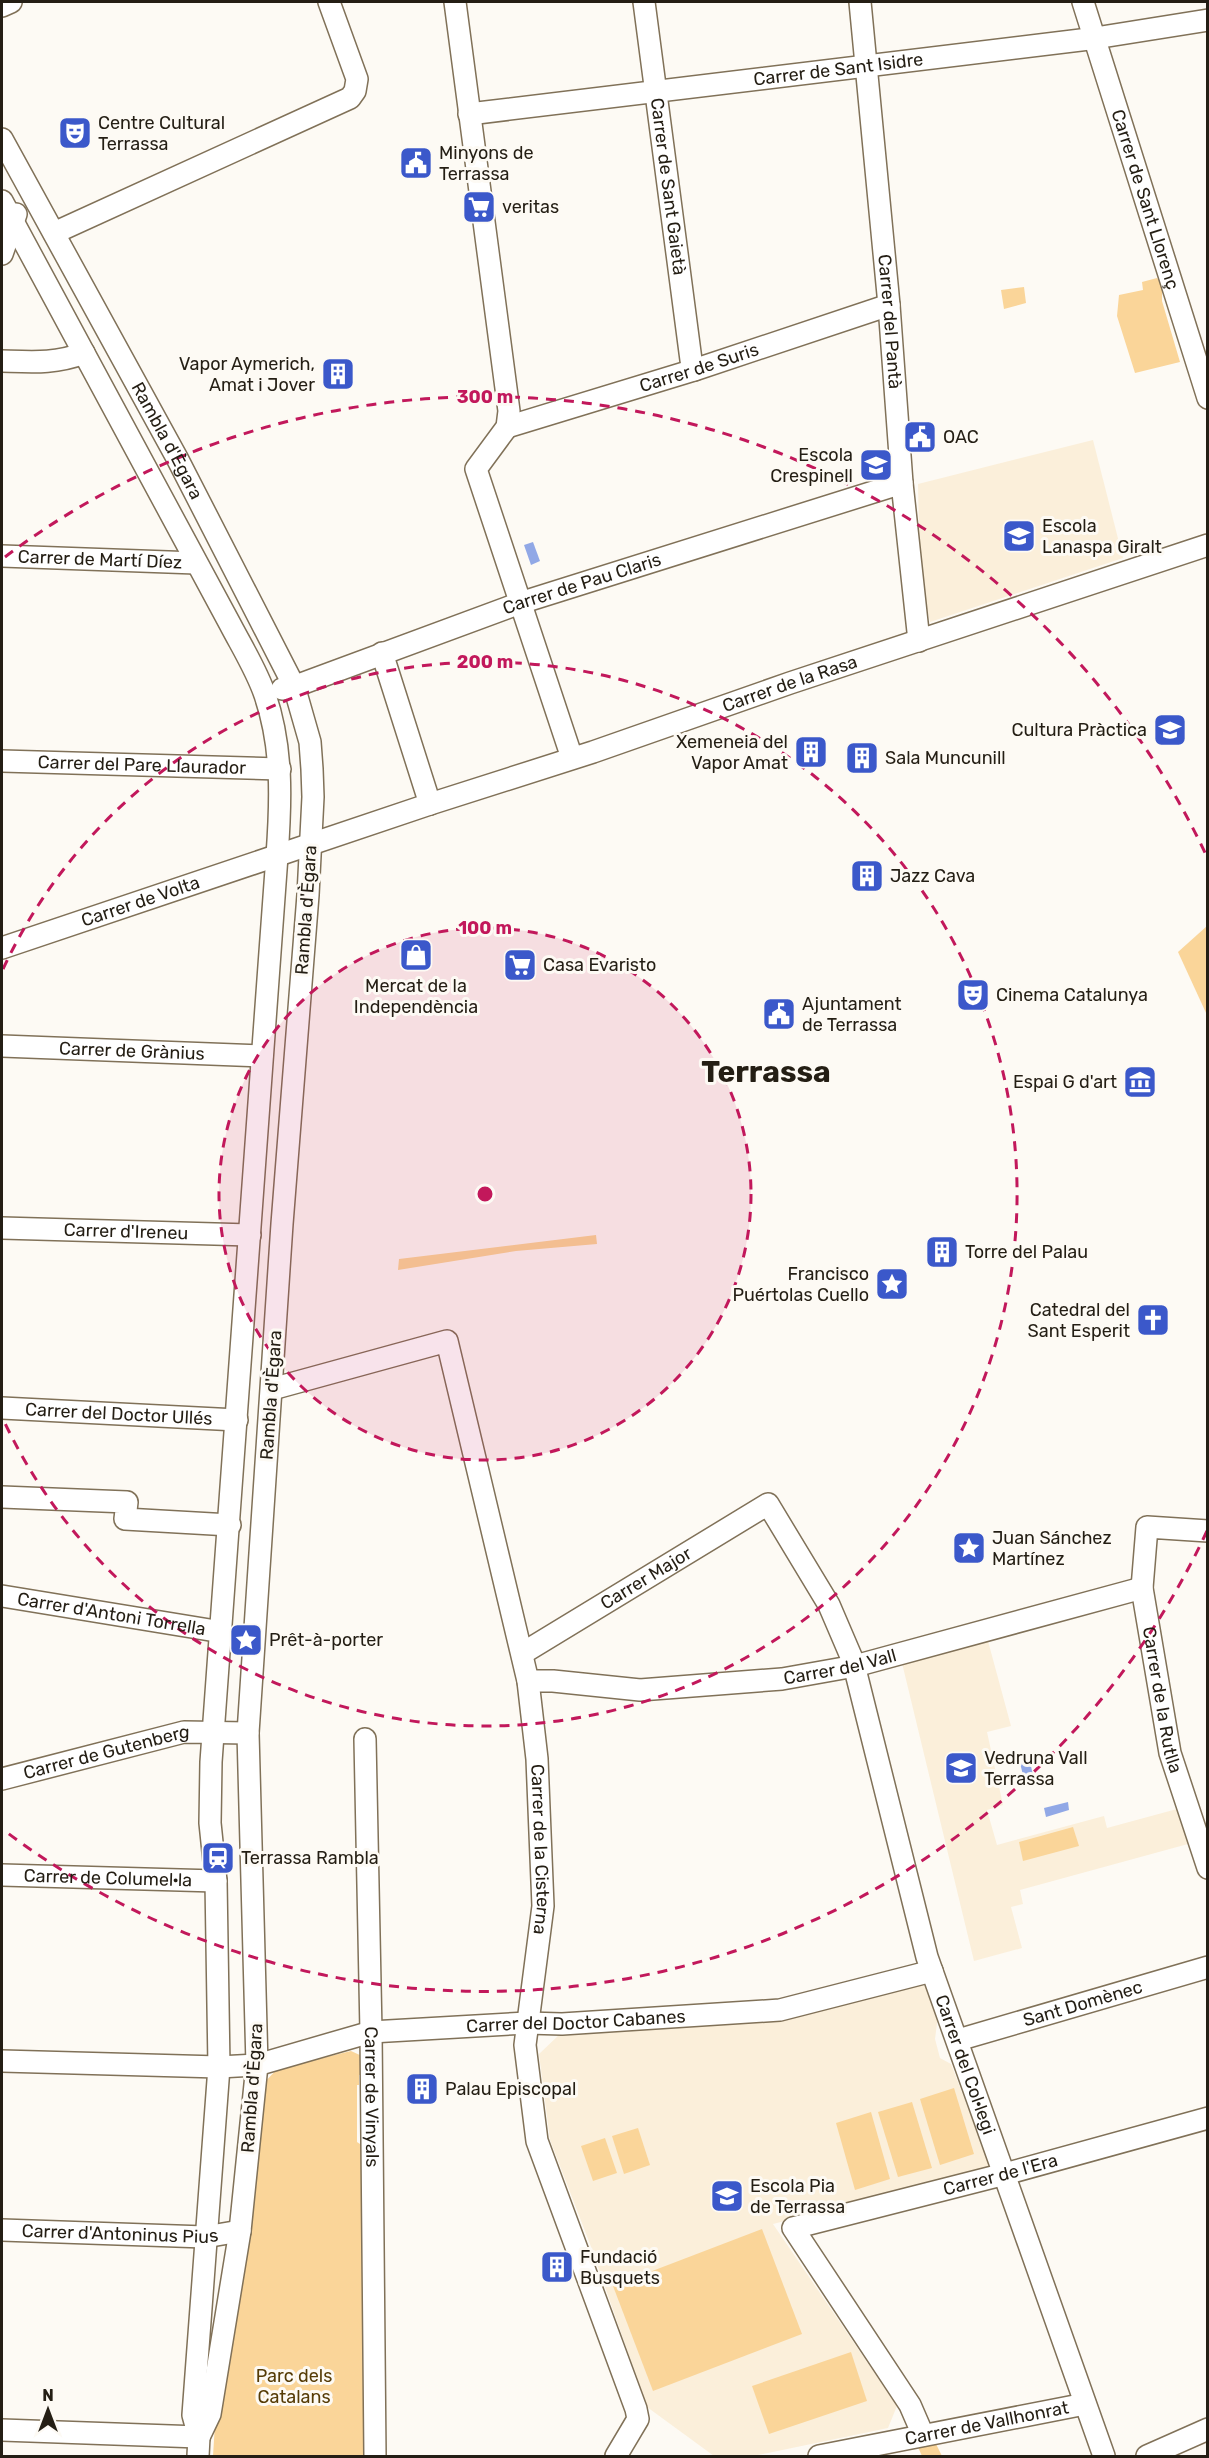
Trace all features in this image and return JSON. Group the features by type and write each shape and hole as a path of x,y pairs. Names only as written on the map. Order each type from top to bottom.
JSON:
{"street":[{"path":"2,6 11,2"},
{"path":"54,233 350,98 355,91 357,79 329,2"},
{"path":"455,2 509,411 507,427 476,469 572,758"},
{"name":"Carrer de Sant Gaietà","path":"644,2 694,370"},
{"name":"Carrer del Pantà","path":"860,2 889,305 902,483 919,641"},
{"name":"Carrer de Sant Llorenç","path":"1083,2 1208,398"},
{"name":"Carrer de Sant Isidre","path":"469,114 1094,38 1208,20"},
{"name":"Rambla d'Ègara","path":"2,139 11,164 54,233 177,458 294,686 310,742 313,797 249,1733 257,2065 240,2231 210,2414 198,2447"},
{"path":"2,254 13,221 22,203 23,191 11,164"},
{"name":"Rambla d'Ègara","path":"2,201 265,693 275,731 280,769 277,856 230,1525 213,1732 210,1823 216,1881 219,2067 194,2415 198,2447"},
{"name":"Carrer de Suris","path":"507,427 694,370 889,305"},
{"path":"2,361 48,363 63,361 84,353"},
{"name":"Carrer de Pau Claris","path":"265,693 294,686 520,603 902,483"},
{"name":"Carrer de la Rasa","path":"310,845 1208,545"},
{"name":"Carrer de Martí Díez","path":"2,556 196,563"},
{"path":"382,652 430,804"},
{"name":"Carrer del Pare Llaurador","path":"2,761 280,769"},
{"path":"277,856 310,845"},
{"name":"Carrer de Volta","path":"2,948 277,856"},
{"name":"Carrer de Grànius","path":"2,1046 262,1056"},
{"name":"Carrer d'Ireneu","path":"2,1228 250,1235"},
{"name":"Carrer de la Cisterna","path":"272,1389 447,1341 523,1653 537,1759 543,1906 525,2046 537,2141 638,2419 616,2457"},
{"name":"Carrer del Doctor Ullés","path":"2,1408 237,1420"},
{"path":"2,1497 127,1502 125,1519 230,1525"},
{"name":"Carrer Major","path":"523,1653 768,1504"},
{"name":"Carrer del Col·legi","path":"768,1504 829,1605 855,1666 901,1857 932,1971 1104,2457"},
{"name":"Carrer de la Rutlla","path":"1208,1531 1147,1527 1142,1588 1170,1753 1208,1868"},
{"name":"Carrer del Vall","path":"528,1681 553,1681 640,1690 782,1679 855,1666 1142,1588"},
{"name":"Carrer d'Antoni Torrella","path":"2,1596 222,1632"},
{"name":"Carrer de Gutenberg","path":"2,1779 184,1732 213,1732"},
{"path":"213,1732 249,1733"},
{"name":"Carrer de Vinyals","path":"365,1739 371,2032 375,2457"},
{"name":"Carrer de Columel·la","path":"2,1875 216,1881"},
{"name":"Sant Domènec","path":"959,2043 1208,1967"},
{"name":"Carrer del Doctor Cabanes","path":"2,2061 219,2067 257,2065 371,2032 527,2023 562,2024 780,2010 932,1971"},
{"name":"Carrer de l'Era","path":"923,2434 910,2405 792,2229 1208,2118"},
{"name":"Carrer d'Antoninus Pius","path":"2,2230 205,2237 240,2231"},
{"name":"Carrer de Vallhonrat","path":"819,2457 923,2434 1085,2404"},
{"path":"1147,2457 1208,2429"},
{"path":"2,2430 198,2447"}],"shaded area":[{"name":"Escola Lanaspa Giralt","path":"1093,440 1123,558 930,622 920,577 918,484"},
{"name":"Vedruna Vall Terrassa","path":"988,1641 1011,1726 987,1732 1003,1805 987,1810 997,1845 1104,1816 1107,1828 1177,1809 1188,1844 1020,1890 1023,1904 1011,1907 1022,1948 974,1961 902,1663"},
{"name":"Escola Pia de Terrassa","path":"918,1983 926,1987 938,2016 935,2039 940,2058 951,2064 991,2168 773,2224 897,2406 888,2428 753,2456 714,2456 647,2407 590,2244 550,2140 539,2054 560,2034 782,2021"}],"green space":[{"path":"1157,278 1162,284 1162,301 1180,362 1135,373 1117,316 1119,295 1143,290 1142,282"},
{"path":"1024,287 1026,303 1004,309 1001,290"},
{"path":"1207,926 1207,1015 1178,952"},
{"path":"596,1235 597,1244 516,1251 398,1270 399,1259"},
{"path":"1073,1827 1079,1846 1023,1861 1019,1842"},
{"name":"Parc dels Catalans","path":"351,2051 362,2056 362,2075 359,2075 359,2085 357,2085 357,2142 363,2146 365,2456 213,2456 215,2424 256,2188 264,2083 277,2069"},
{"path":"954,2088 974,2154 940,2165 920,2099"},
{"path":"912,2102 932,2168 898,2177 878,2112"},
{"path":"871,2112 890,2179 855,2190 836,2123"},
{"path":"638,2128 650,2165 624,2174 612,2136"},
{"path":"605,2138 617,2173 593,2181 581,2146"},
{"path":"762,2229 802,2334 653,2391 613,2286"},
{"path":"851,2352 867,2401 769,2434 752,2386"},
{"path":"935,2442 942,2456 922,2456 917,2445"}],"water":[{"path":"533,542 540,561 531,565 524,545"},
{"path":"1028,1753 1035,1784 1026,1787 1018,1755"},
{"path":"1068,1802 1069,1810 1046,1817 1044,1808"}],"place":[{"name":"Centre Cultural Terrassa","path":"75,133"},
{"name":"Minyons de Terrassa","path":"416,163"},
{"name":"veritas","path":"479,207"},
{"name":"Vapor Aymerich, Amat i Jover","path":"338,374"},
{"name":"OAC","path":"920,437"},
{"name":"Escola Crespinell","path":"876,465"},
{"name":"Escola Lanaspa Giralt","path":"1019,536"},
{"name":"Cultura Pràctica","path":"1170,730"},
{"name":"Xemeneia del Vapor Amat","path":"811,752"},
{"name":"Sala Muncunill","path":"862,758"},
{"name":"Jazz Cava","path":"867,876"},
{"name":"Mercat de la Independència","path":"416,955"},
{"name":"Casa Evaristo","path":"520,965"},
{"name":"Cinema Catalunya","path":"973,995"},
{"name":"Ajuntament de Terrassa","path":"779,1014"},
{"name":"Espai G d'art","path":"1140,1082"},
{"name":"Torre del Palau","path":"942,1252"},
{"name":"Francisco Puértolas Cuello","path":"892,1284"},
{"name":"Catedral del Sant Esperit","path":"1153,1320"},
{"name":"Juan Sánchez Martínez","path":"969,1548"},
{"name":"Prêt-à-porter","path":"246,1640"},
{"name":"Vedruna Vall Terrassa","path":"961,1768"},
{"name":"Terrassa Rambla","path":"218,1858"},
{"name":"Palau Episcopal","path":"422,2089"},
{"name":"Escola Pia de Terrassa","path":"727,2196"},
{"name":"Fundació Busquets","path":"557,2267"}],"district":[{"name":"Terrassa","path":"766,1072"}]}
